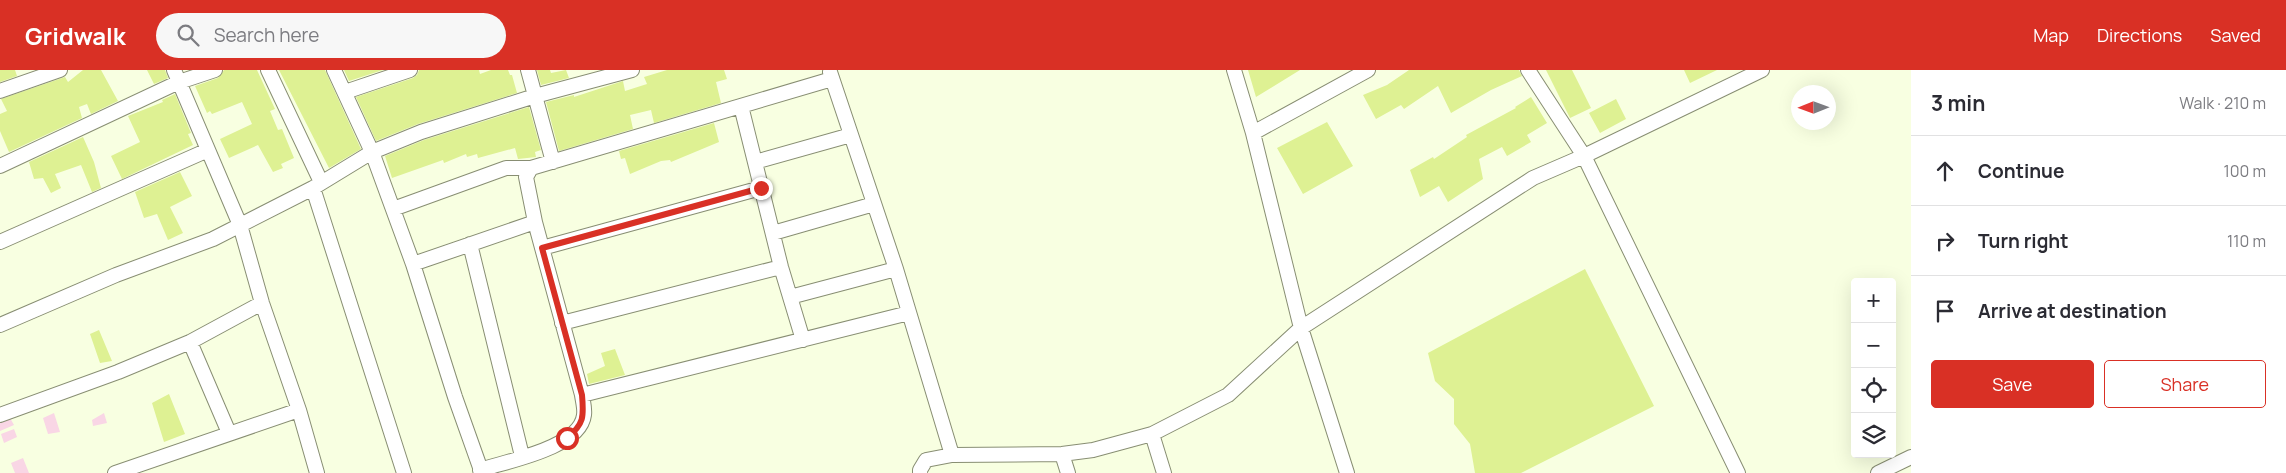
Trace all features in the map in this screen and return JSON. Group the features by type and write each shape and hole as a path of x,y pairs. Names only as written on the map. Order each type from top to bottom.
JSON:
{"street":[{"path":"0,91 60,70"},
{"path":"0,166 176,76 215,70"},
{"path":"268,70 317,185 404,473"},
{"path":"334,70 372,152 414,264 481,471 557,445 578,429 584,416 582,395 535,222 526,177 531,168"},
{"path":"344,92 410,70"},
{"path":"528,70 552,162"},
{"path":"0,325 116,275 213,239 317,185 372,152 421,132 535,96 632,70"},
{"path":"1234,70 1252,133 1301,328 1347,473"},
{"path":"1252,133 1368,70"},
{"path":"1528,70 1584,156 1738,473"},
{"path":"920,473 926,460 952,455 1062,454 1093,450 1152,434 1228,395 1301,328 1533,178 1584,156 1762,70"},
{"path":"393,209 506,168 531,168 552,162 741,106 831,74 896,269 952,455"},
{"path":"176,76 240,225 262,303 299,410 317,473"},
{"path":"741,106 781,267 803,340"},
{"path":"755,162 851,134"},
{"path":"0,242 208,150"},
{"path":"542,248 761,188"},
{"path":"773,233 874,204"},
{"path":"414,264 535,222"},
{"path":"470,244 522,456"},
{"path":"562,323 781,267"},
{"path":"790,297 896,269"},
{"path":"0,415 118,372 190,342 262,303"},
{"path":"582,395 909,313"},
{"path":"190,342 229,433"},
{"path":"115,473 299,410"},
{"path":"1152,434 1164,473"},
{"path":"1062,454 1068,473"},
{"path":"1878,473 1911,457"}],"shaded area":[{"path":"54,413 60,432 48,434 43,418"},
{"path":"104,413 107,423 93,426 92,420"},
{"path":"10,418 14,425 0,431 0,421"},
{"path":"14,429 17,437 4,443 1,434"},
{"path":"23,458 29,473 15,473 11,463"}],"building":[{"path":"0,70 15,70 17,76 0,82"},
{"path":"83,70 101,70 118,101 91,114 87,104 79,107 82,118 9,152 0,131 0,114 7,111 1,99 65,77 68,82"},
{"path":"147,70 165,70 168,78 154,84"},
{"path":"224,70 257,70 275,109 270,111 278,130 282,129 294,158 281,164 283,168 273,172 258,145 229,158 220,139 252,124 242,102 212,114 210,111 207,113 195,86 218,78"},
{"path":"279,70 325,70 361,149 329,168"},
{"path":"344,70 383,70 349,81"},
{"path":"419,70 479,70 480,74 491,70 508,70 510,75 512,75 517,93 418,124 376,141 356,97 413,78"},
{"path":"537,70 550,70 551,73 566,70 569,78 541,85"},
{"path":"667,70 724,70 727,79 716,82 721,103 654,123 651,110 630,115 633,129 559,151 546,102 574,95 574,97 623,81 625,91 647,84 644,77"},
{"path":"1248,70 1300,70 1256,97"},
{"path":"1409,70 1519,70 1522,76 1491,90 1451,113 1438,86 1404,109 1401,105 1376,119 1363,95 1387,85"},
{"path":"1546,70 1572,70 1591,108 1570,118"},
{"path":"1684,70 1717,70 1690,83"},
{"path":"175,94 191,133 188,134 193,145 122,179 111,156 140,142 128,116 163,102 162,100"},
{"path":"1531,97 1547,123 1527,135 1531,142 1507,156 1502,147 1479,159 1483,179 1448,202 1439,186 1420,197 1410,170 1433,157 1434,159 1467,137 1466,135 1516,108"},
{"path":"1616,99 1626,119 1600,133 1589,113"},
{"path":"529,107 541,150 535,152 536,157 518,159 515,148 478,158 477,154 467,157 466,154 444,163 443,160 392,178 385,156 424,140"},
{"path":"1327,122 1353,166 1303,194 1277,148"},
{"path":"714,123 719,142 671,162 670,160 661,161 630,174 625,158 621,159 619,151"},
{"path":"83,137 94,162 101,188 92,192 81,165 55,174 61,188 51,193 43,178 34,179 29,162"},
{"path":"180,172 192,196 170,207 183,233 168,240 157,214 144,218 135,192"},
{"path":"1585,269 1654,406 1521,473 1475,473 1470,444 1454,424 1454,399 1435,381 1428,353"},
{"path":"99,330 112,361 100,363 90,334"},
{"path":"615,349 625,375 589,384 587,374 605,366 601,353"},
{"path":"169,394 185,434 164,442 152,403"}],"route":[{"path":"567,438 578,429 584,416 582,395 542,248 761,188"}]}
